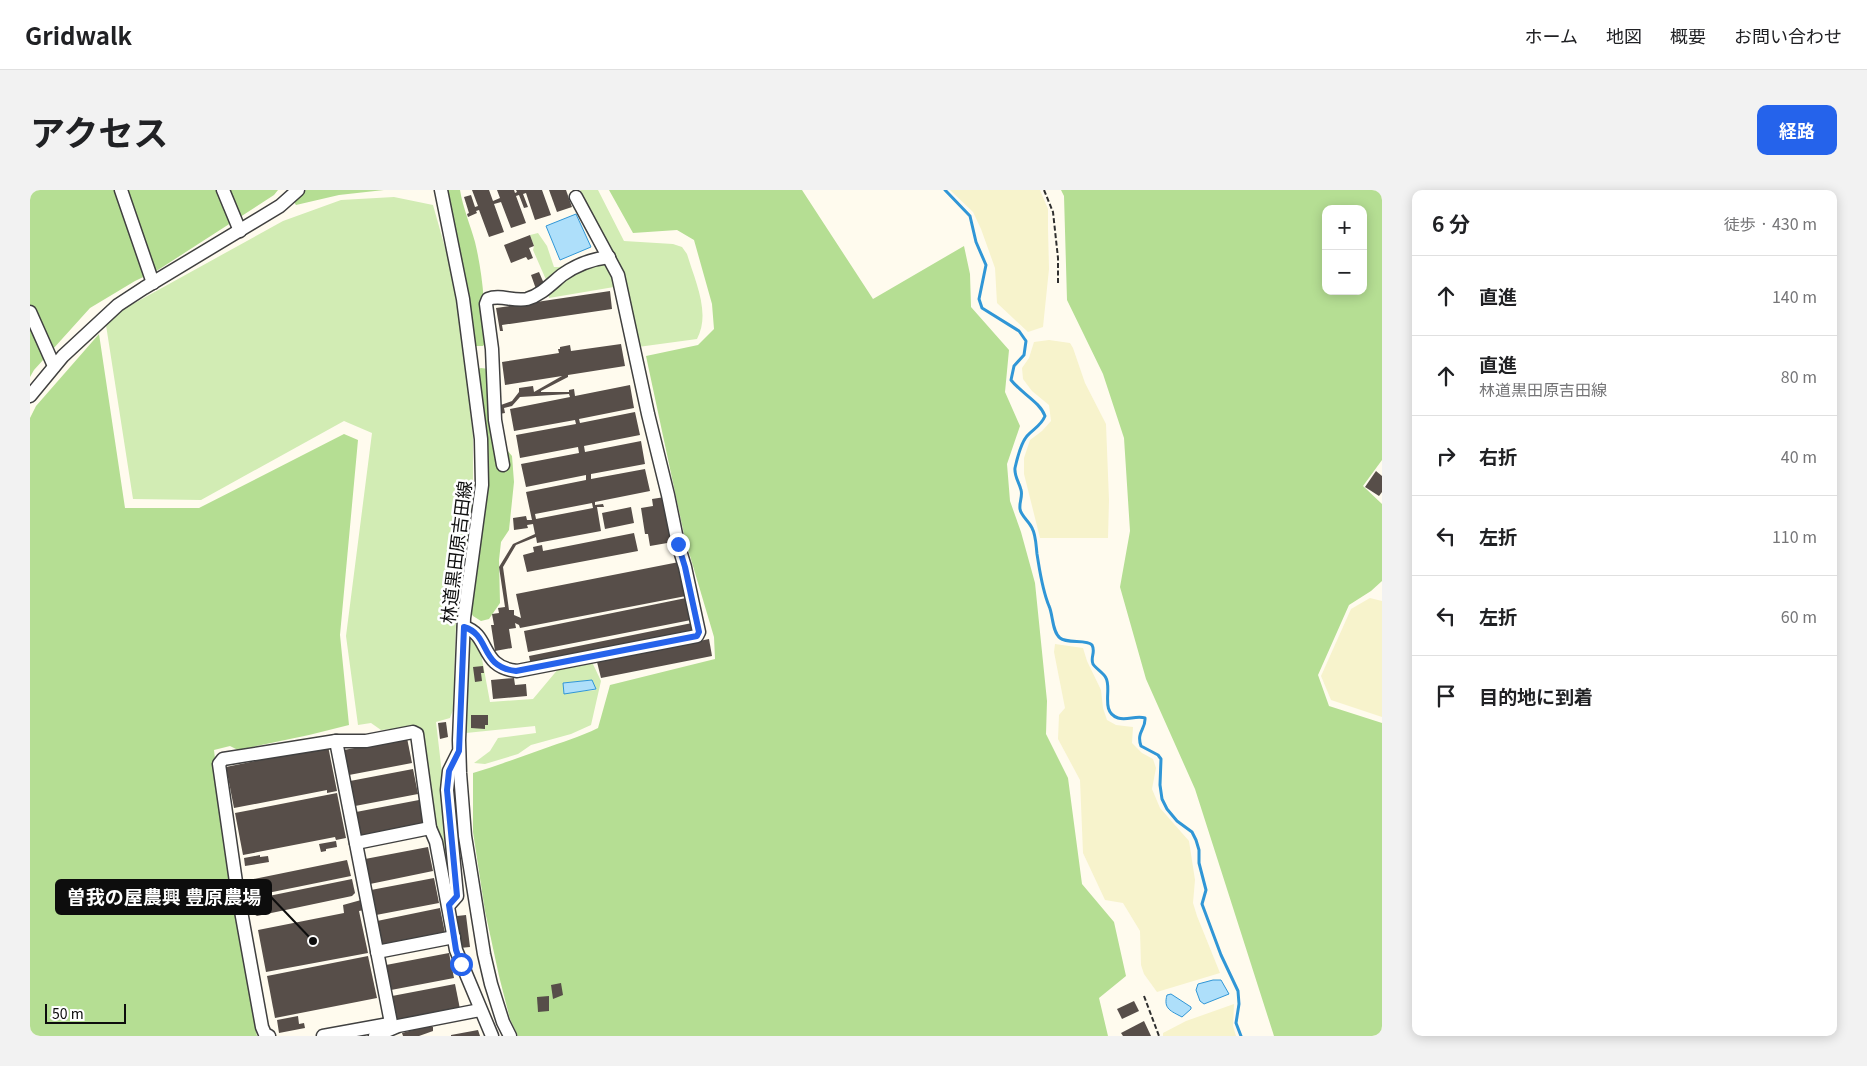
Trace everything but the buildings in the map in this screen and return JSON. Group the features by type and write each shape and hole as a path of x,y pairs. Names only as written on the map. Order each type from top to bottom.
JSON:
{"street":[{"path":"121,190 153,283"},
{"path":"223,190 240,231"},
{"path":"30,396 54,366 89,330 118,305 280,206 298,190"},
{"name":"林道黒田原吉田線","path":"441,190 463,299 481,439 482,485 464,627 459,751 465,836 484,954 493,991 503,1022 510,1036"},
{"path":"464,627 471,629 477,635 492,660 500,668 516,671 697,636 699,632 648,414 618,274 576,197"},
{"path":"503,465 495,420 492,356 486,304 488,299 493,297 517,301 528,299 542,292 577,266 597,258 609,257"},
{"path":"30,312 54,366"},
{"path":"471,358 492,356"},
{"path":"266,1035 237,889 219,764 223,759 336,741 366,741 413,732 417,734 430,828 436,842 456,950 461,964 466,970 480,1010 492,1036"},
{"path":"336,741 391,1026"},
{"path":"449,905 457,896 447,790 449,771 459,751"},
{"path":"356,843 430,828"},
{"path":"377,952 454,937"},
{"path":"323,1036 480,1010"},
{"path":"375,1036 391,1026"}],"path":[{"path":"1044,190 1053,212 1058,258 1058,284"},
{"path":"1144,996 1159,1036"}],"shaded area":[{"path":"950,190 1040,190 1048,209 1049,269 1043,327 1028,332 997,303 995,268 981,229 973,212"},
{"path":"1049,340 1070,343 1085,383 1106,424 1109,500 1108,538 1040,538 1024,474 1024,458 1030,440 1051,421 1049,405 1032,391 1023,379 1022,368 1029,358 1034,342"},
{"path":"1370,598 1382,601 1382,717 1331,700 1321,676 1351,609"},
{"path":"1055,644 1083,648 1101,690 1103,708 1107,720 1116,725 1133,727 1132,743 1142,753 1153,759 1156,768 1152,789 1160,808 1189,841 1195,880 1193,903 1220,973 1157,992 1144,974 1141,965 1140,931 1123,903 1105,900 1083,853 1080,780 1058,739 1059,715 1065,708 1054,652"},
{"path":"1234,1004 1233,1026 1236,1036 1163,1036 1163,1033 1186,1021"}],"green space":[{"path":"30,190 278,190 274,195 158,270 135,281 90,308 34,370 30,377"},
{"path":"306,190 384,190 339,195 296,205 294,202"},
{"path":"445,190 460,190 475,242 484,304 486,342 483,346 474,346"},
{"path":"580,190 598,190 624,241 673,244 682,247 687,254 702,308 701,329 697,339 638,347 595,221"},
{"path":"609,190 802,190 873,299 964,246 970,274 971,307 1009,350 1005,392 1020,426 1007,464 1010,501 1035,583 1047,701 1046,734 1068,778 1082,884 1114,922 1126,976 1099,998 1108,1036 518,1036 510,1019 485,911 473,832 473,773 598,728 610,685 715,659 714,637 685,539 646,356 698,345 714,329 712,304 694,240 677,230 633,233"},
{"path":"1061,190 1382,190 1382,460 1363,486 1382,504 1382,581 1371,591 1349,605 1318,675 1329,706 1382,723 1382,1036 1274,1036 1195,789 1146,679 1120,587 1130,531 1124,438 1103,374 1067,300 1064,196"},
{"path":"394,197 433,205 451,269 462,338 473,436 473,491 468,553 456,622 453,710 450,718 436,722 449,834 452,891 436,833 419,727 381,730 371,723 358,725 346,636 372,433 344,421 201,500 133,499 106,325 122,310 283,221 341,200"},
{"path":"538,233 547,246 554,267 601,253 611,274 614,287 549,298 547,282 533,250 534,246 530,235"},
{"path":"99,334 125,508 199,508 344,434 358,440 340,635 349,725 238,750 230,746 214,750 227,861 257,1036 30,1036 30,418 36,406"},
{"path":"481,368 489,369 507,450 512,456 514,482 509,530 501,542 499,560 500,603 489,619 481,621 473,616 470,611 485,488 475,370"},
{"path":"469,640 475,641 480,648 490,702 533,699 559,668 592,662 601,681 591,725 571,734 531,745 518,754 485,764 474,763 490,751 498,738 536,733 535,726 466,733","holes":["591,680 596,690 564,693 563,683"]}],"water":[{"path":"576,214 591,247 560,260 546,226"},
{"path":"592,680 596,689 564,694 563,683"},
{"path":"1221,980 1229,994 1204,1004 1200,1001 1196,990 1198,984"},
{"path":"1171,994 1191,1007 1182,1017 1167,1007 1167,995"}],"waterway":[{"path":"945,190 970,216 976,242 986,265 979,299 982,308 1019,331 1026,341 1024,355 1014,366 1011,380 1039,406 1045,416 1025,439 1019,451 1015,471 1021,492 1020,509 1031,525 1036,541 1041,580 1055,632 1063,640 1086,642 1092,645 1093,664 1103,674 1108,683 1108,706 1109,711 1113,715 1121,719 1145,718 1140,734 1141,746 1158,755 1161,759 1160,785 1162,799 1167,809 1177,821 1192,832 1196,840 1199,850 1199,863 1206,890 1202,904 1221,955 1238,991 1239,1004 1236,1023 1241,1036"}],"place":[{"name":"曽我の屋農興 豊原農場","path":"313,941"}],"route":[{"path":"461,964 456,950 449,905 457,896 447,790 449,771 459,751 464,627 471,629 477,635 492,660 500,668 516,671 530,670 697,636 699,632 678,544"}]}
